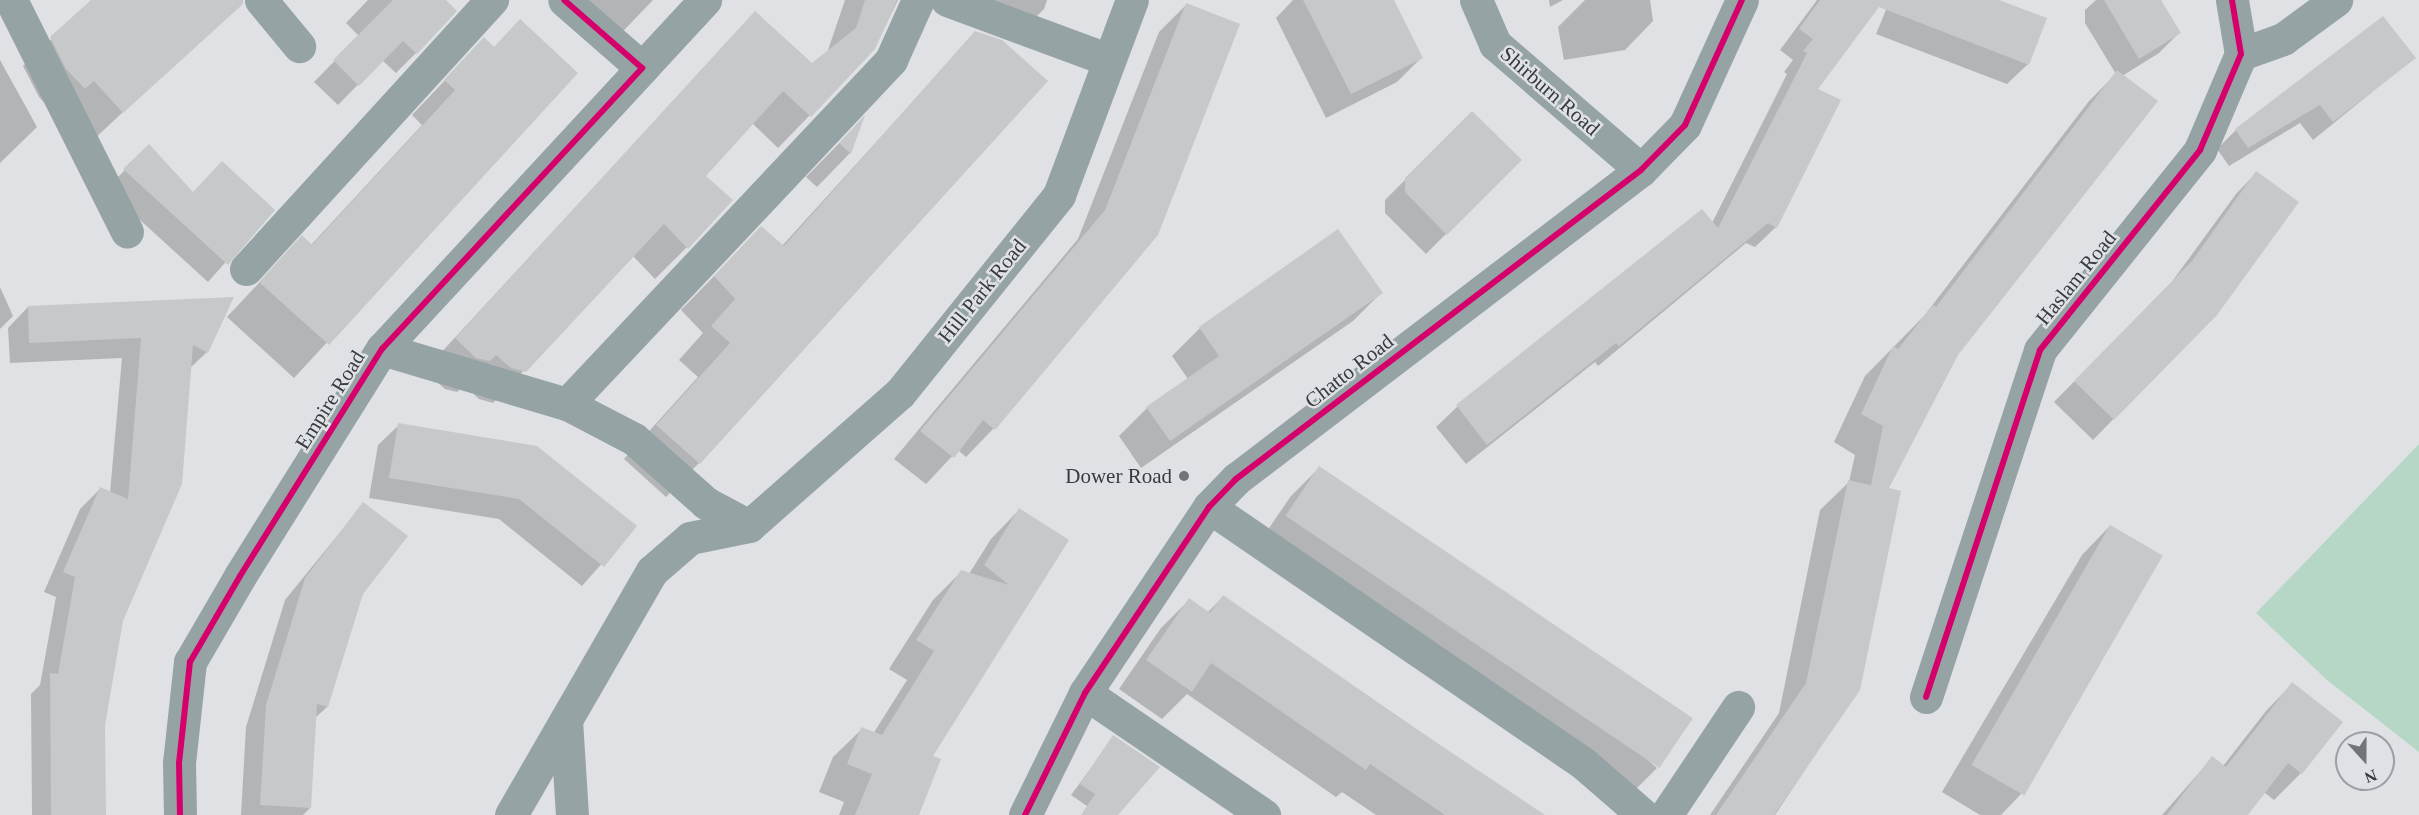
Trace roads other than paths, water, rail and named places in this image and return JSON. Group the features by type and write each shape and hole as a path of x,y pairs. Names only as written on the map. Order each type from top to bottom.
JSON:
{"street":[{"path":"12,0 127,232"},
{"path":"261,0 299,46"},
{"path":"246,269 492,0"},
{"path":"564,0 642,68"},
{"name":"Empire Road","path":"180,815 179,763 190,662 382,349 705,0"},
{"path":"567,404 891,60 918,0"},
{"path":"947,0 1109,60"},
{"name":"Hill Park Road","path":"749,526 900,393 1059,195 1132,0"},
{"name":"Shirburn Road","path":"1476,0 1495,44 1641,170"},
{"name":"Chatto Road","path":"1025,815 1085,693 1209,507 1236,479 1641,170 1685,125 1742,0"},
{"path":"2232,0 2241,54 2283,39 2336,0"},
{"name":"Haslam Road","path":"1926,697 2040,350 2200,150 2241,54"},
{"path":"382,349 567,404 634,439 706,502 749,526"},
{"path":"1209,507 1583,763 1643,815"},
{"path":"511,815 652,571 690,538 749,526"},
{"path":"1085,693 1264,815"},
{"path":"1666,815 1738,707"},
{"path":"566,720 572,815"}],"place":[{"name":"Dower Road","path":"1184,476"}]}
